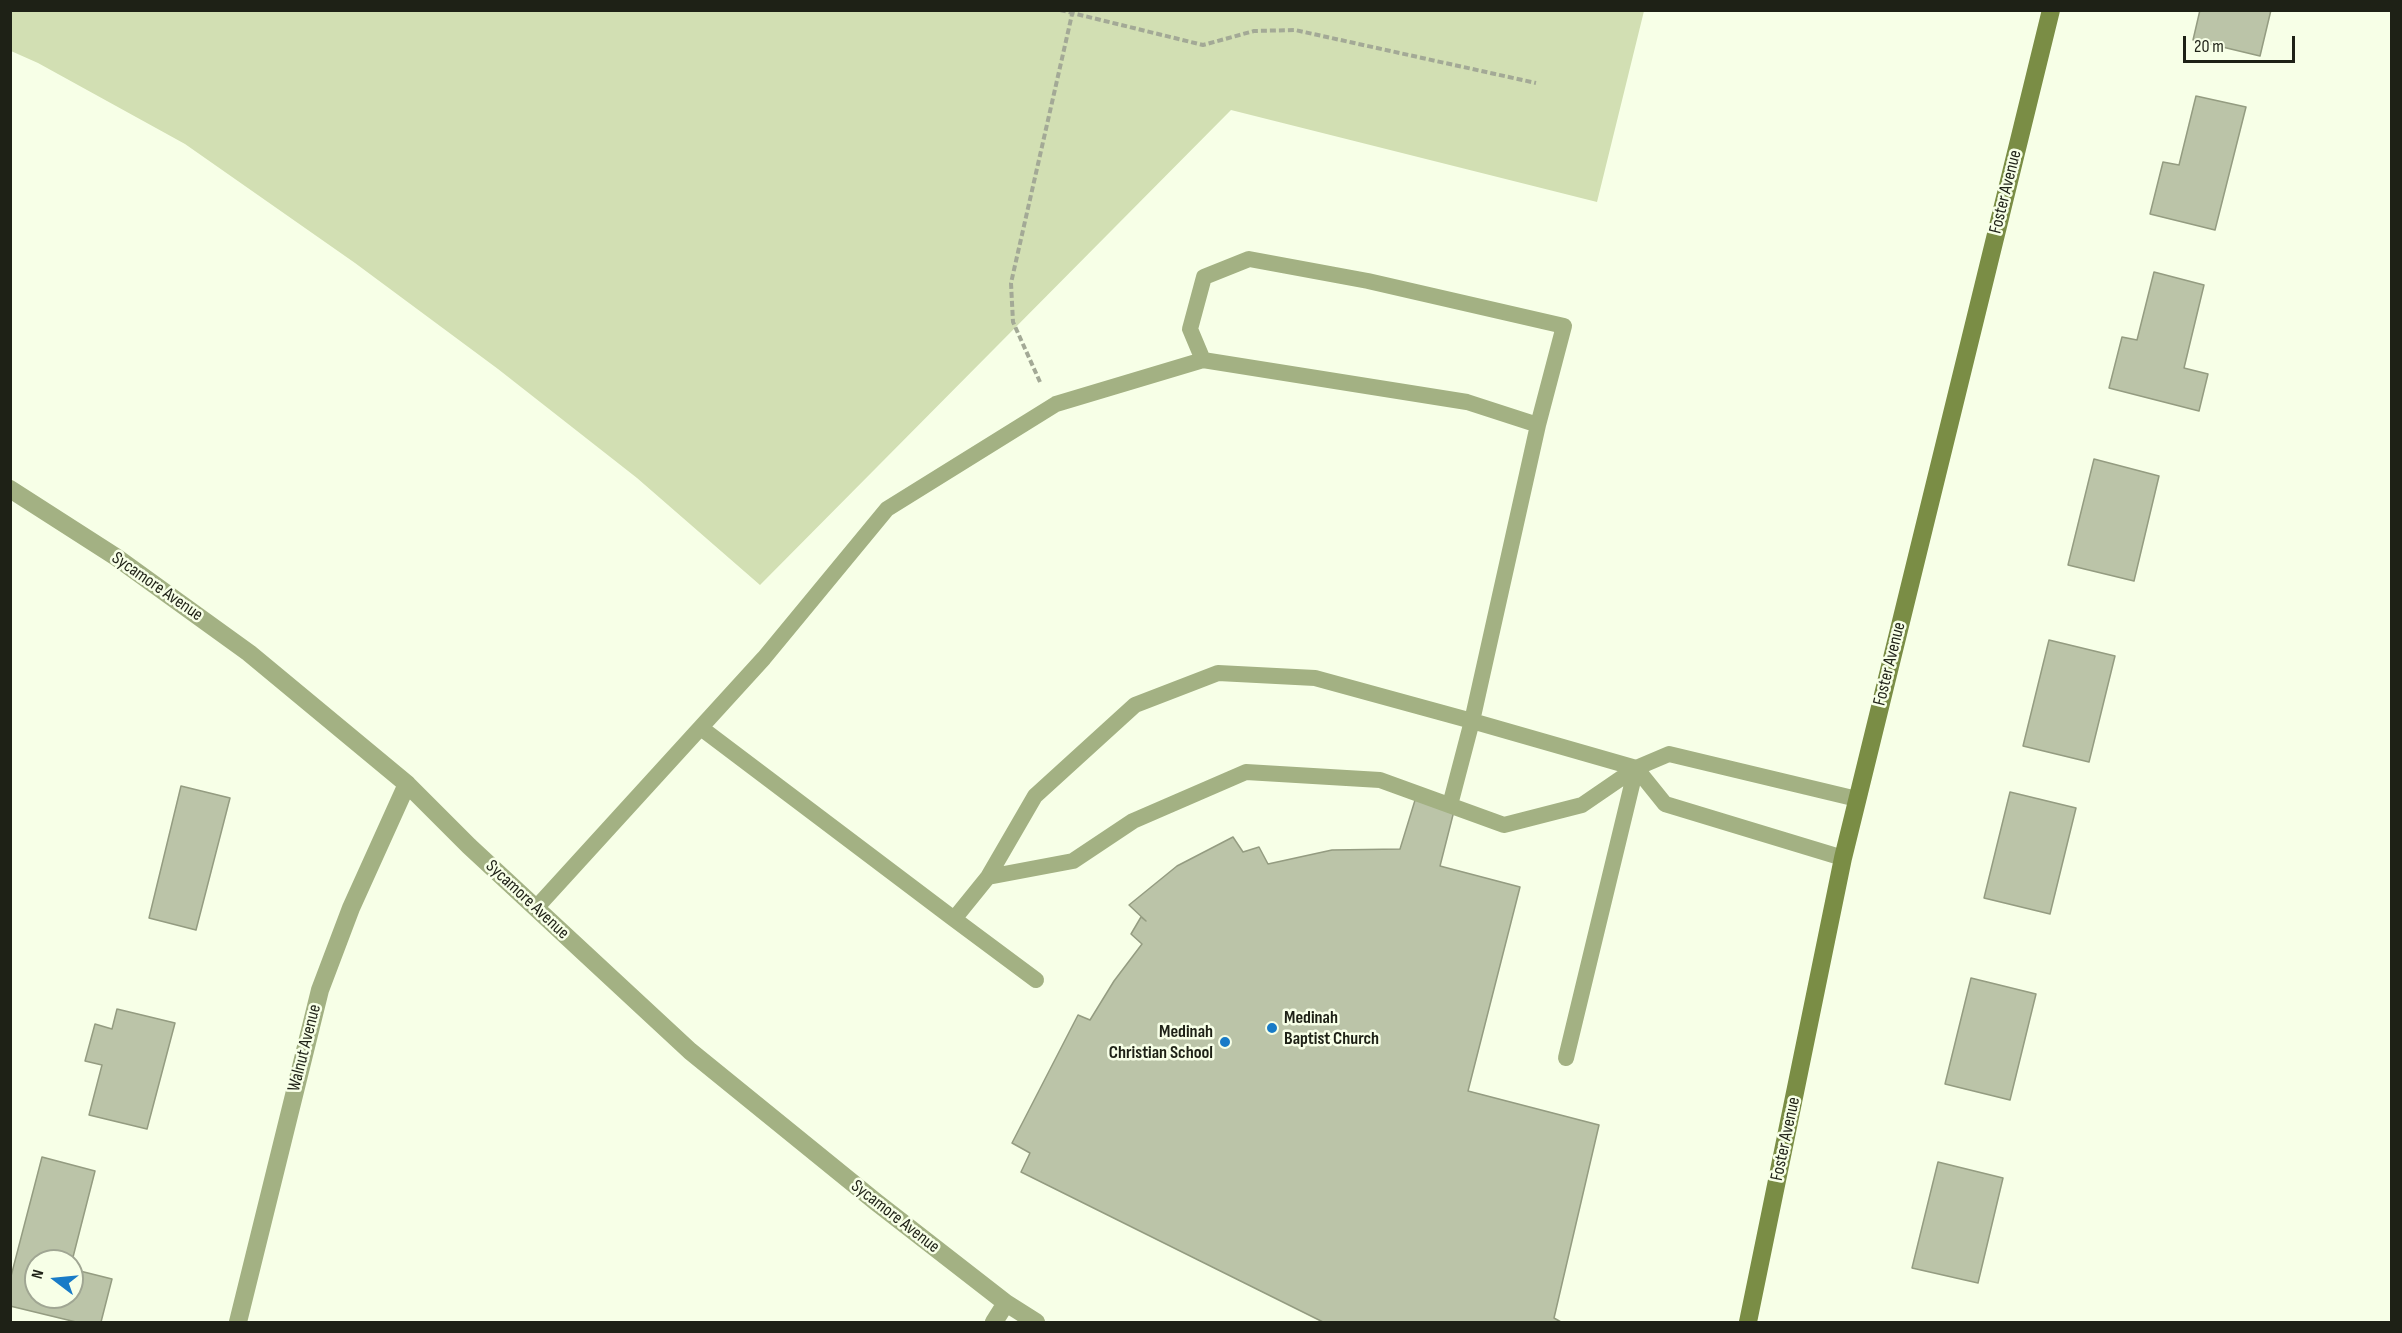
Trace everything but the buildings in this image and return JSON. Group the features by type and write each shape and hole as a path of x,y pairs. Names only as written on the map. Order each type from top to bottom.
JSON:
{"street":[{"name":"Foster Avenue","path":"1748,1323 1843,858 2051,10"},
{"name":"Sycamore Avenue","path":"10,489 116,557 249,652 407,784 690,1051 876,1202 1006,1303 1036,1323"},
{"name":"Walnut Avenue","path":"238,1323 320,990 351,908 407,784"},
{"path":"994,1323 1006,1303"}],"lane":[{"path":"1203,360 1190,329 1204,277 1249,259 1368,281 1564,326 1538,425 1472,721 1450,805"},
{"path":"536,908 764,658 887,509 1052,407 1203,360 1467,402 1538,425"},
{"path":"954,919 988,877 1035,796 1135,705 1218,673 1315,678 1636,768 1665,804 1843,858"},
{"path":"701,728 1036,980"},
{"path":"988,877 1073,861 1133,821 1246,772 1380,780 1504,825 1581,805 1636,768 1669,754 1857,799"},
{"path":"1566,1058 1636,768"}],"path":[{"path":"1060,10 1203,45 1254,31 1295,30 1536,83"},
{"path":"1052,407 1013,322 1011,283 1072,12"}],"green space":[{"path":"11,10 1644,11 1597,202 1231,110 760,585 637,478 498,369 355,263 185,144 38,63 11,51"}],"place":[{"name":"Medinah Baptist Church","path":"1272,1028"},
{"name":"Medinah Christian School","path":"1225,1042"}]}
